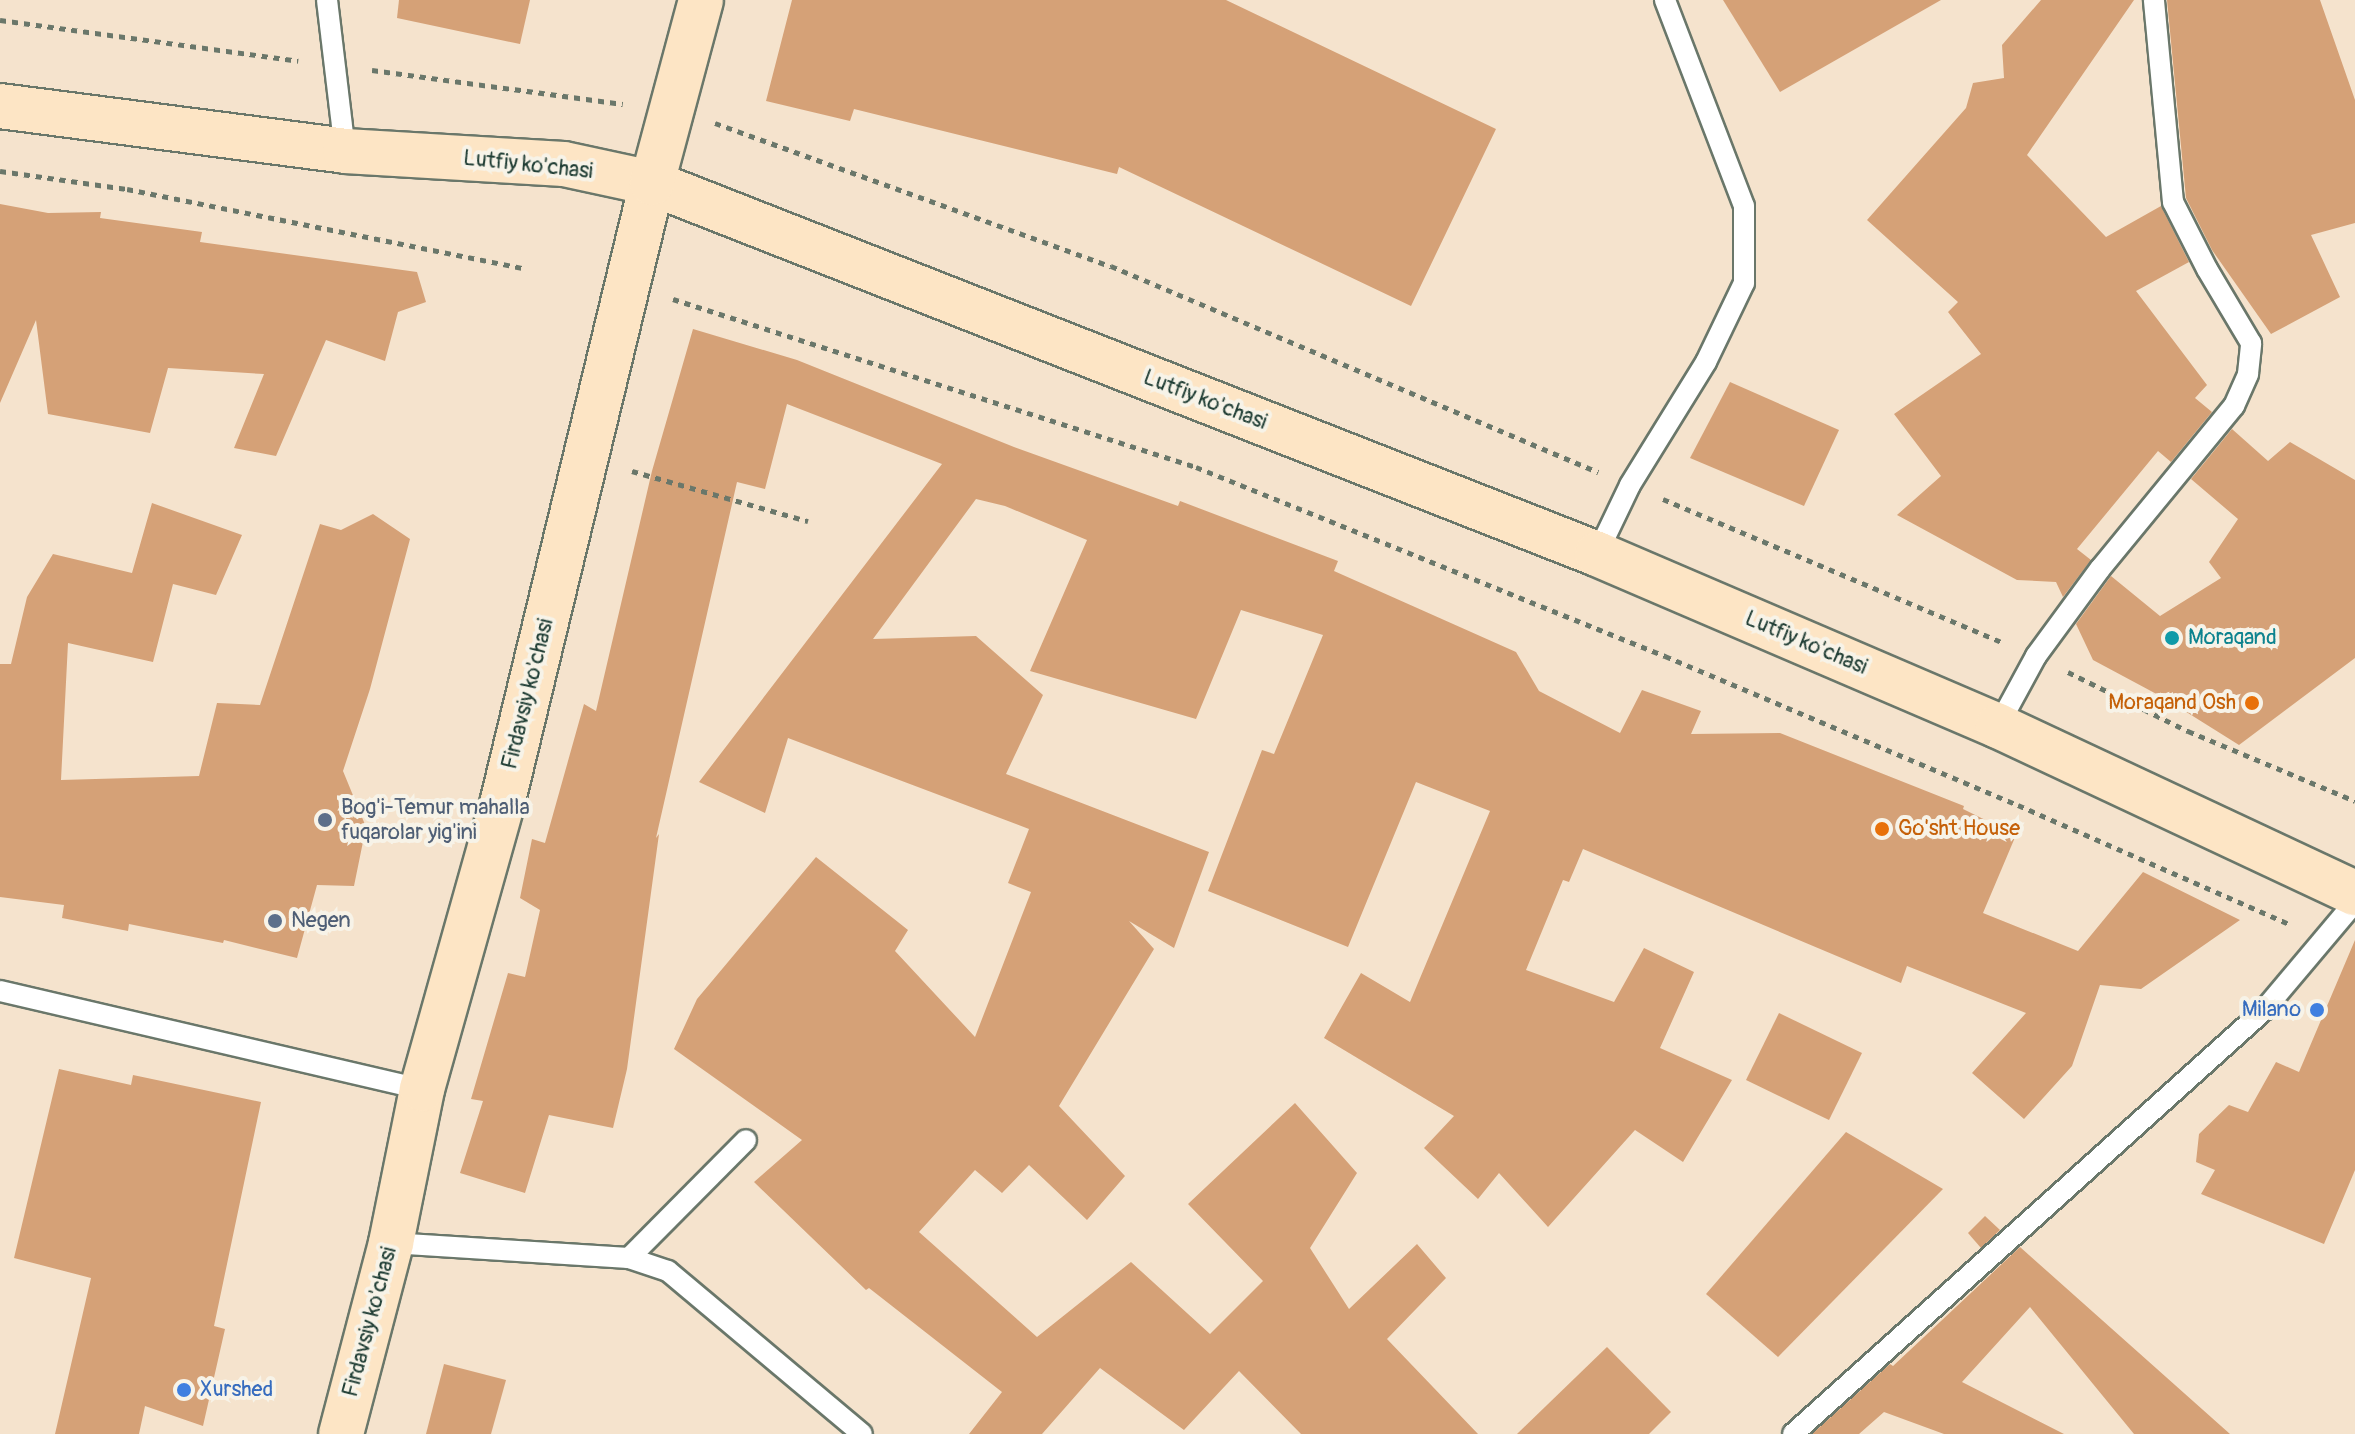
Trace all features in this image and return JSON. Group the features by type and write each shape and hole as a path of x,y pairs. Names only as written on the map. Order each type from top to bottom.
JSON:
{"main road":[{"name":"Firdavsiy ko'chasi","path":"341,1434 391,1243 422,1089 503,800 652,183 673,114 701,0"},
{"name":"Lutfiy ko'chasi","path":"0,106 345,151 564,164 652,183 1597,554 1998,726 2355,893"}],"lane":[{"path":"327,0 345,151"},
{"path":"1597,554 1630,485 1706,362 1744,283 1744,206 1665,0"},
{"path":"1998,726 2036,656 2100,569 2234,406 2248,374 2251,343 2207,269 2173,202 2154,0"},
{"path":"1793,1434 2264,1010 2355,902"},
{"path":"0,991 422,1089"},
{"path":"629,1258 746,1140"},
{"path":"391,1243 629,1258 668,1271 862,1434"}],"path":[{"path":"0,20 587,97 712,122 1111,266 2036,656 2188,731 2355,801"},
{"path":"0,171 127,189 524,268"},
{"path":"617,334 656,341 669,297 1196,467 1665,656 2018,805 2323,939"},
{"path":"585,458 808,521"}],"building":[{"path":"399,0 530,0 520,44 397,18"},
{"path":"792,0 1226,0 1496,129 1411,306 1119,167 1117,174 854,109 850,121 766,101"},
{"path":"1723,0 1941,0 1780,92"},
{"path":"2041,0 2134,0 2027,155 2106,237 2161,206 2189,262 2136,291 2207,385 2195,398 2212,412 2171,462 2158,451 2077,549 2091,560 2063,597 2056,582 2017,580 1897,515 1941,476 1894,414 1981,354 1948,312 1958,302 1867,220 1966,108 1973,83 2004,78 2002,45"},
{"path":"2167,0 2320,0 2355,100 2355,223 2311,235 2340,297 2271,334 2212,250 2186,198"},
{"path":"0,204 48,213 101,212 100,218 202,232 200,242 417,272 426,302 398,312 385,361 326,340 276,456 234,448 264,374 168,368 150,433 48,414 36,320 0,403"},
{"path":"693,329 797,360 1014,447 1178,506 1180,501 1338,561 1334,571 1516,652 1539,691 1620,733 1642,690 1701,711 1691,734 1780,733 1964,806 1963,809 2016,835 1983,913 2078,951 2143,872 2240,920 2141,989 2100,985 2072,1066 2024,1119 1972,1073 2026,1013 1907,966 1901,983 1583,849 1569,882 1563,880 1526,970 1614,1002 1644,948 1694,972 1660,1048 1732,1080 1683,1162 1635,1130 1548,1227 1499,1173 1478,1199 1424,1148 1454,1116 1324,1038 1361,973 1410,1002 1490,811 1416,782 1348,947 1208,891 1262,750 1274,754 1323,635 1241,610 1196,719 1030,671 1087,540 1005,506 976,499 873,639 976,636 1043,695 1006,774 1209,852 1174,948 1129,921 1154,949 1059,1106 1125,1176 1087,1220 1029,1165 1002,1193 975,1170 919,1232 1037,1337 1131,1262 1210,1334 1263,1281 1188,1204 1295,1103 1357,1173 1310,1248 1349,1309 1417,1244 1446,1278 1387,1339 1478,1434 1301,1434 1239,1371 1184,1430 1100,1368 1042,1434 969,1434 1002,1392 869,1288 866,1290 754,1182 802,1140 674,1049 697,999 816,857 908,930 895,951 975,1037 1031,892 1008,883 1029,829 788,738 765,813 699,782 942,464 787,404 765,489 737,482 656,838 659,834 627,1069 613,1128 549,1115 525,1193 460,1173 483,1101 471,1099 508,973 525,977 540,910 520,898 532,839 545,843 584,704 596,711 652,471"},
{"path":"1730,382 1839,430 1804,506 1690,458"},
{"path":"2232,429 2268,461 2290,442 2355,480 2355,658 2239,745 2164,698 2093,660 2076,624 2111,576 2160,616 2221,578 2209,562 2238,519 2191,479"},
{"path":"152,503 242,535 216,595 173,584 153,662 68,643 61,780 199,776 217,703 260,705 320,524 341,530 373,514 410,539 370,689 343,771 366,827 354,886 317,885 297,958 224,940 223,943 129,924 128,931 62,918 64,905 0,897 0,664 11,664 27,597 53,554 132,573"},
{"path":"2355,940 2355,1170 2324,1244 2201,1194 2215,1170 2196,1162 2199,1134 2229,1105 2248,1112 2276,1062 2299,1072"},
{"path":"1779,1013 1862,1053 1829,1120 1746,1080"},
{"path":"59,1069 131,1085 133,1075 261,1102 214,1326 225,1329 203,1426 145,1406 139,1434 55,1434 91,1278 14,1258"},
{"path":"1846,1132 1943,1189 1778,1357 1706,1294"},
{"path":"1985,1216 2000,1230 1981,1248 1968,1233"},
{"path":"2020,1247 2230,1434 2134,1434 2030,1307 1962,1382 2064,1434 1944,1434 1884,1412 1859,1434 1812,1434 1890,1364 1893,1366"},
{"path":"1607,1347 1671,1412 1649,1434 1517,1434"},
{"path":"444,1364 506,1380 491,1434 426,1434"}],"place":[{"name":"Moraqand","path":"2172,638"},
{"name":"Moraqand Osh","path":"2252,703"},
{"name":"Bog'i-Temur mahalla fuqarolar yig'ini","path":"325,820"},
{"name":"Go'sht House","path":"1882,829"},
{"name":"Negen","path":"275,921"},
{"name":"Milano","path":"2317,1010"},
{"name":"Xurshed","path":"184,1390"}]}
